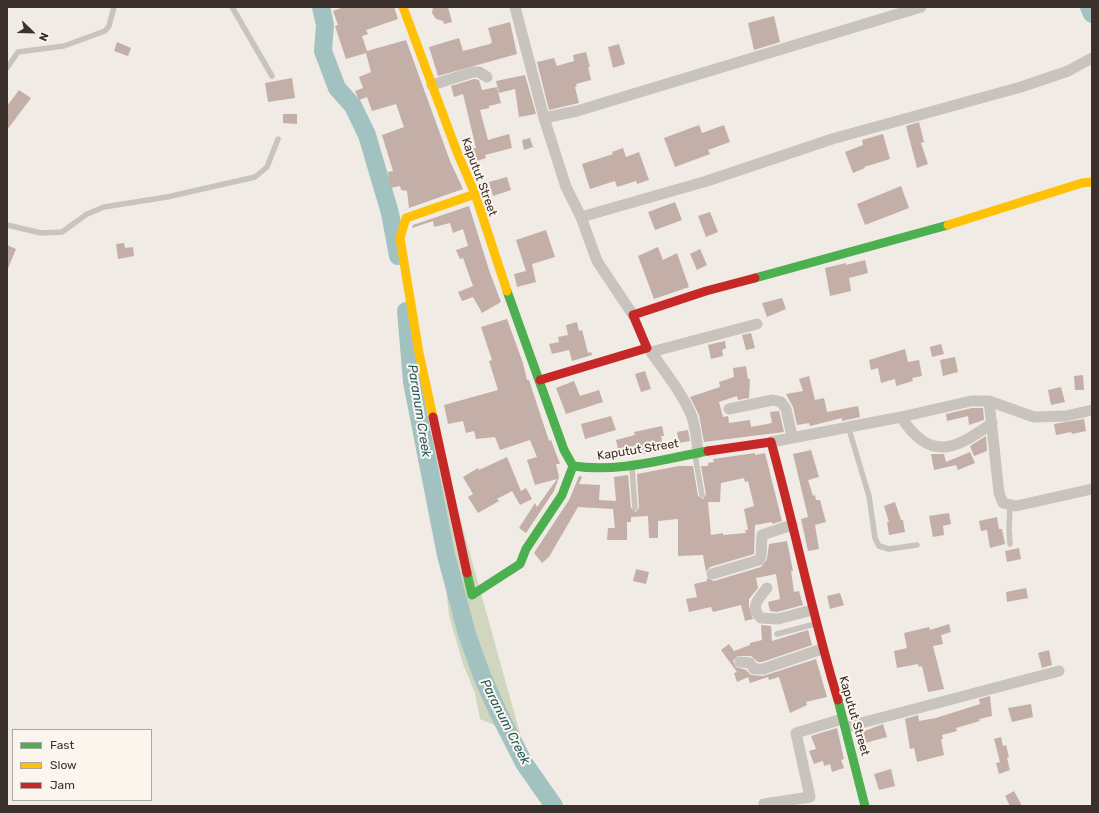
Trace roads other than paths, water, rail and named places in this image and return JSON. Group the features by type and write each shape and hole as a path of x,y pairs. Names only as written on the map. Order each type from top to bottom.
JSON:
{"street":[{"name":"Kaputut Street","path":"403,7 475,194 503,283 540,380 564,450 573,466 590,470 632,465 696,453 771,442 822,650 844,723 865,806"},
{"path":"515,7 544,118 566,187 581,217 597,261 633,315 649,350 673,383 692,416 696,432 696,453"},
{"path":"544,118 577,111 921,7"},
{"path":"581,217 707,181 832,139 1021,87 1068,72 1092,58"},
{"path":"432,85 473,72 479,72 487,77"},
{"path":"633,315 706,292 924,232 1082,183 1092,182"},
{"path":"475,194 406,218 400,238 419,353 472,595 491,584 502,574 520,564 526,549 562,495 573,466"},
{"path":"540,380 649,350 757,324"},
{"path":"730,409 773,400 781,402 786,409 792,436"},
{"path":"989,401 999,494 1003,503 1010,506 1016,506 1092,488"},
{"path":"771,442 792,436 901,417 961,402 989,401 1034,417 1066,416 1092,410"},
{"path":"901,417 914,434 927,444 939,448 948,448 970,439 992,423"},
{"path":"712,574 758,560 761,556 760,545 762,535 792,525"},
{"path":"767,588 758,599 755,607 756,613 761,618 768,620 812,610"},
{"path":"740,662 750,663 754,669 763,669 822,650"},
{"path":"764,806 764,804 810,797 796,733 844,723 1059,671"}],"lane":[{"path":"7,68 18,52 64,46 105,31 109,26 114,7"},
{"path":"232,7 272,76"},
{"path":"7,225 41,233 62,232 87,214 104,207 167,197 255,177 267,167 278,139"},
{"path":"848,426 870,500 875,538 879,546 889,549 917,545"},
{"path":"696,453 702,495"},
{"path":"632,465 634,508"},
{"path":"1010,506 1010,544"},
{"path":"777,634 816,624"}],"waterway":[{"name":"Paranum Creek","path":"321,7 325,25 323,51 337,88 353,106 367,135 390,213 398,256"},
{"path":"1089,7 1092,14"},
{"name":"Paranum Creek","path":"406,311 412,382 446,555 467,634 482,676 499,714 524,763 554,806"}]}
